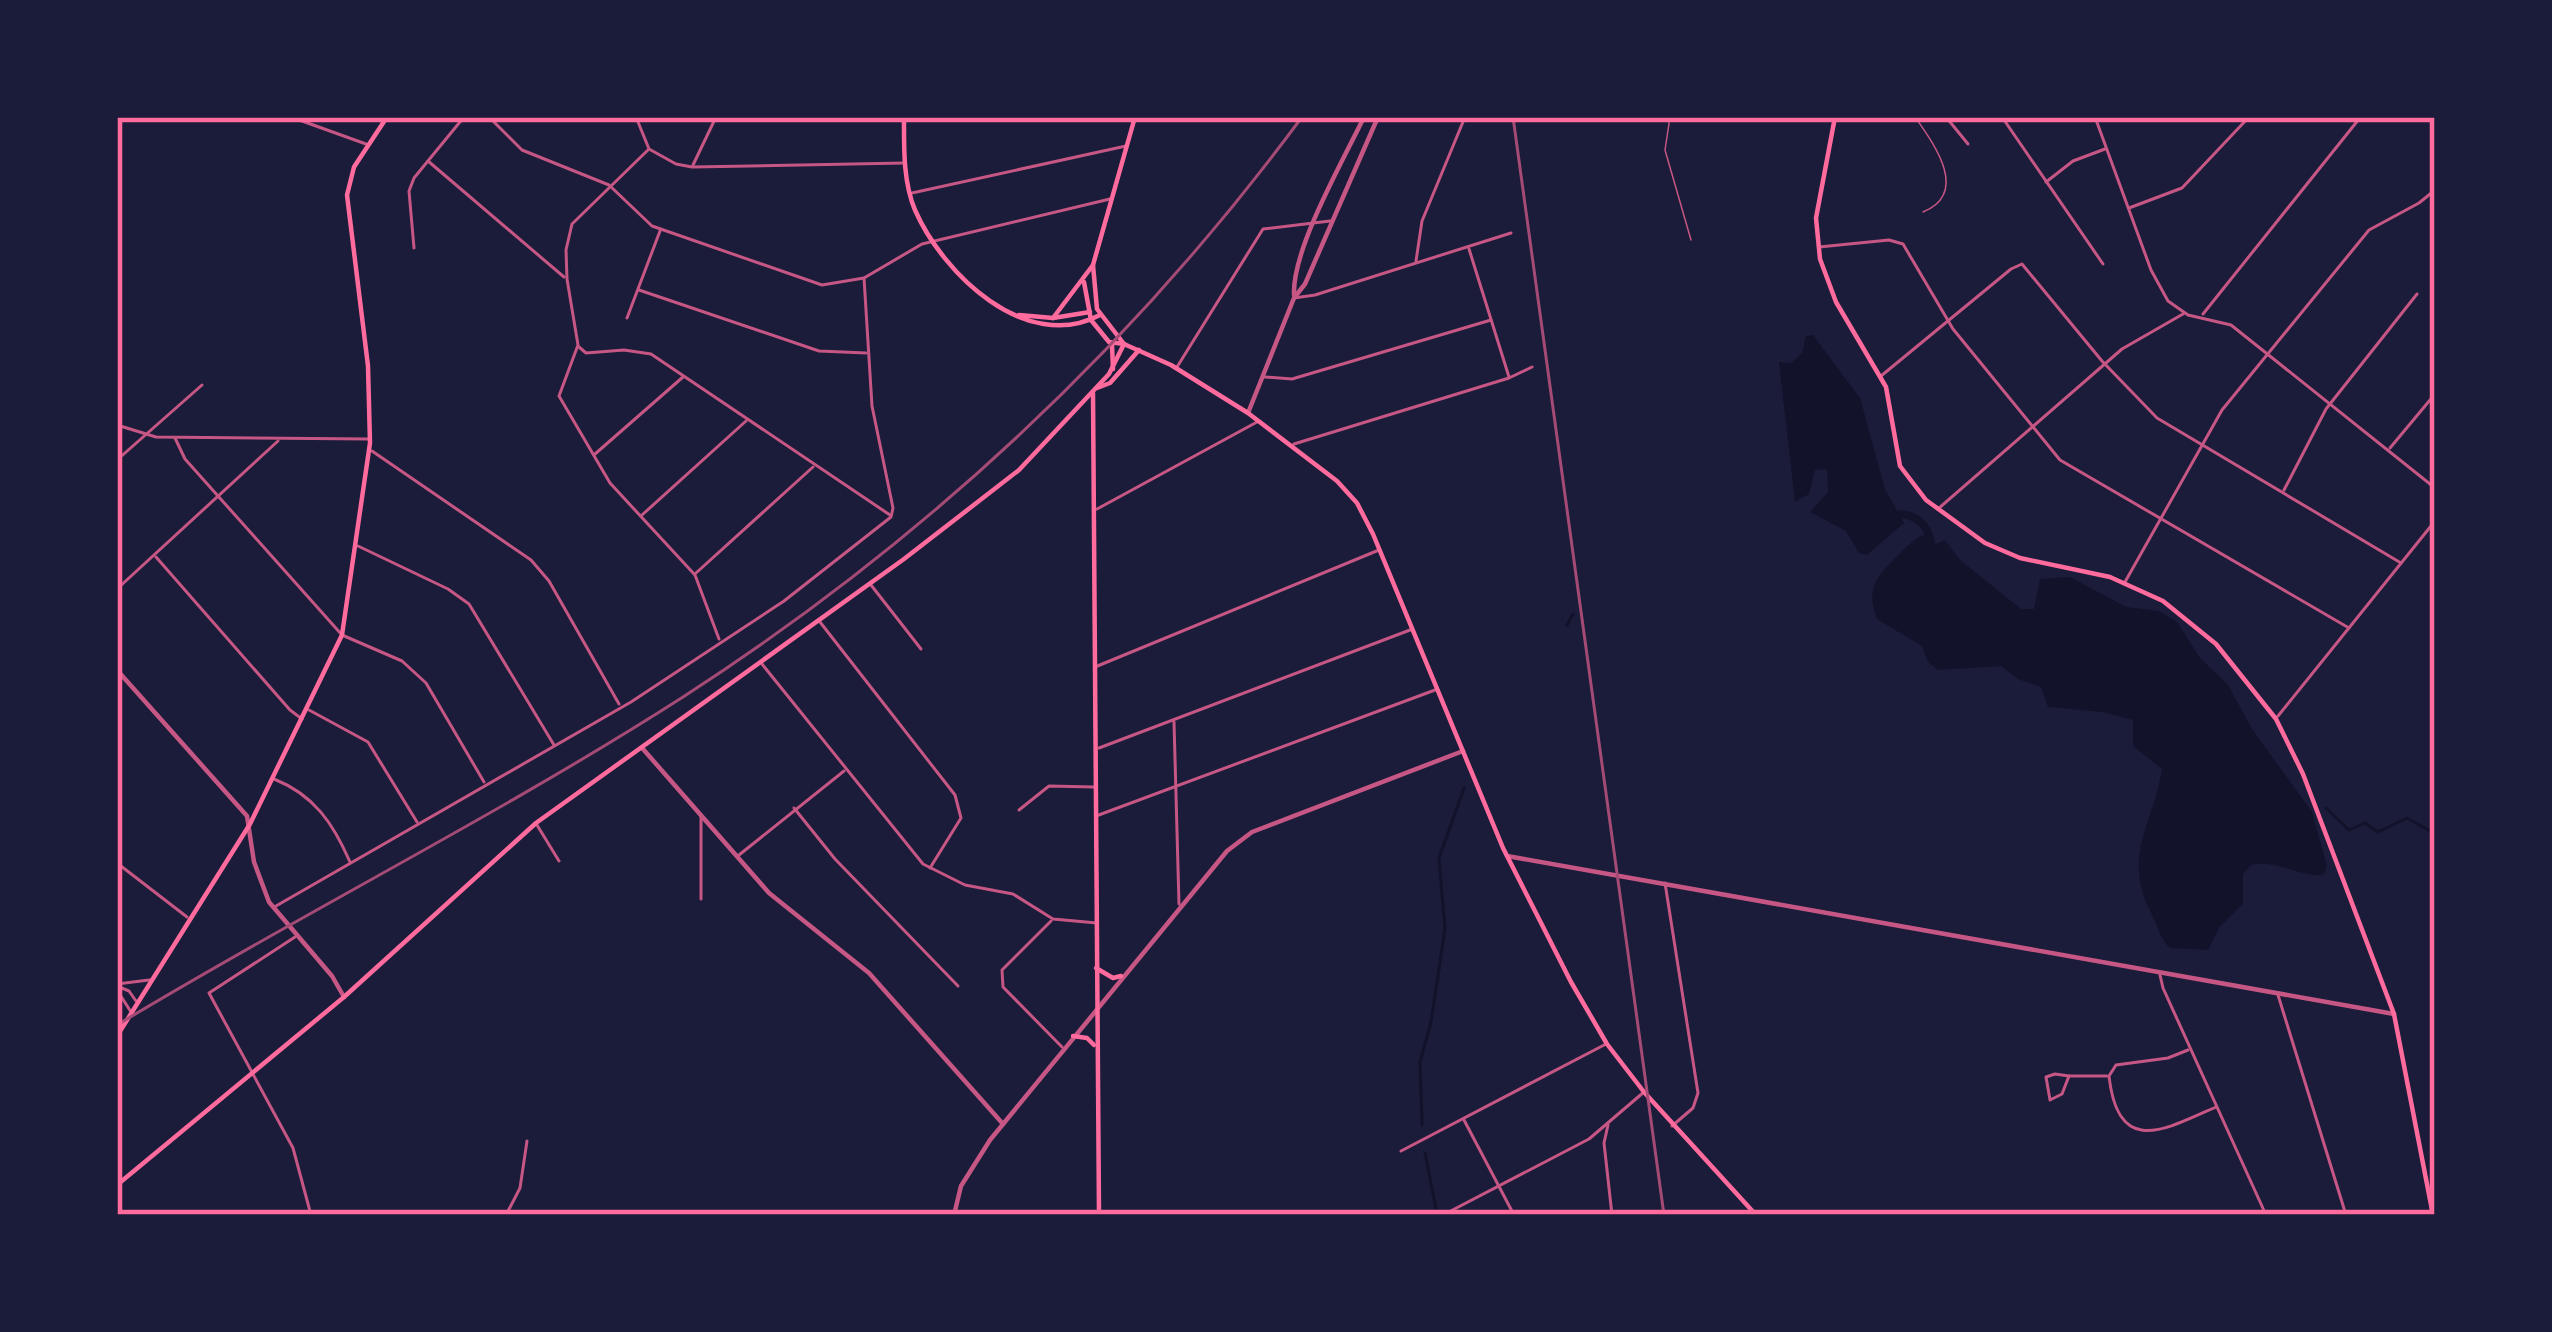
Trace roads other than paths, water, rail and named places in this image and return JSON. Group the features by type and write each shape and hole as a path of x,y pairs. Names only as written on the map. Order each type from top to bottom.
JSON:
{"main road":[{"path":"117,1036 250,824 342,635 370,451 368,366 347,213 349,182 387,117"},
{"path":"904,117 905,163 917,215 972,287 1029,322 1048,325 1099,312"},
{"path":"1053,318 1093,265 1135,117"},
{"path":"1835,117 1816,218 1818,247 1836,302 1881,376 1891,403 1900,466 1937,510 1974,537 2011,555 2125,583 2163,601 2216,644 2276,719 2303,774 2394,1014 2433,1215"},
{"path":"1093,265 1099,312 1124,344"},
{"path":"1084,281 1090,316 1112,345 1113,370"},
{"path":"1019,315 1090,316"},
{"path":"117,1185 344,997 536,823 870,584 1019,470 1113,370 1124,344"},
{"path":"1112,345 1124,344 1176,368 1248,413 1353,498 1507,856 1570,982 1607,1044 1644,1092 1756,1215"},
{"path":"1095,391 1110,383 1139,350"},
{"path":"1095,391 1099,1215"},
{"path":"1096,968 1114,978 1121,976"},
{"path":"1073,1036 1087,1038 1096,1048"}],"street":[{"path":"291,117 367,145"},
{"path":"414,248 408,198 414,178 464,117"},
{"path":"489,117 522,150 609,185 642,218 661,229 811,282 836,286 864,278 922,244 1112,199"},
{"path":"636,117 649,149 692,167 905,163"},
{"path":"692,167 716,117"},
{"path":"1294,298 1293,281 1315,222 1364,117"},
{"path":"1248,413 1294,298 1305,284 1378,117"},
{"path":"1416,263 1422,221 1466,117"},
{"path":"1946,117 1968,144"},
{"path":"2002,117 2103,264"},
{"path":"2095,117 2161,292 2184,313 2231,325 2435,488"},
{"path":"2128,208 2182,188 2249,117"},
{"path":"2200,317 2359,119"},
{"path":"910,193 1127,145"},
{"path":"2046,183 2073,161 2107,148"},
{"path":"649,149 572,224 566,250 567,279 578,345 559,396 610,483 694,575 720,643"},
{"path":"428,161 567,279"},
{"path":"2125,583 2200,443 2268,354 2368,230 2435,190"},
{"path":"1176,368 1263,229 1333,221"},
{"path":"627,319 661,229"},
{"path":"1294,298 1315,296 1511,233"},
{"path":"1818,247 1898,240 1948,322 2060,460 2349,628"},
{"path":"1468,247 1509,378"},
{"path":"1881,376 2022,264 2139,404 2401,563"},
{"path":"273,908 621,707 784,601 880,529 893,508 875,428 864,278"},
{"path":"639,290 829,354 868,352"},
{"path":"2284,490 2330,402 2417,294"},
{"path":"1937,510 2105,365 2144,334 2184,313"},
{"path":"1265,377 1292,379 1491,320"},
{"path":"578,345 586,353 641,351 891,515"},
{"path":"1292,445 1532,367"},
{"path":"593,456 685,376"},
{"path":"117,460 202,385"},
{"path":"2389,450 2435,394"},
{"path":"640,517 748,420"},
{"path":"1092,511 1259,422"},
{"path":"117,425 175,438 370,439"},
{"path":"175,438 185,459 342,635 402,661 426,683 485,784"},
{"path":"117,589 279,440"},
{"path":"370,451 531,560 549,581 621,707"},
{"path":"694,575 814,466"},
{"path":"2276,719 2435,521"},
{"path":"357,545 469,604 554,745"},
{"path":"1094,667 1379,550"},
{"path":"155,555 302,718"},
{"path":"870,584 921,649"},
{"path":"819,621 955,795 961,818 930,868"},
{"path":"1095,749 1412,629"},
{"path":"761,663 930,868 965,885 1013,894 1053,920 1096,923"},
{"path":"117,670 239,805 250,824 254,862 273,908 332,976 344,997"},
{"path":"1096,816 1436,689"},
{"path":"307,709 368,742 417,822"},
{"path":"1174,720 1179,907"},
{"path":"644,749 770,893 869,974 1003,1124"},
{"path":"954,1215 961,1186 1003,1124 1228,851 1252,832 1463,751"},
{"path":"738,856 845,770"},
{"path":"272,779 319,807 350,862"},
{"path":"1019,810 1049,787 1096,788"},
{"path":"794,808 835,859 958,986"},
{"path":"701,814 701,898"},
{"path":"536,823 559,861"},
{"path":"1507,856 2394,1014"},
{"path":"117,862 188,919"},
{"path":"1665,883 1698,1093 1693,1108 1672,1126"},
{"path":"1053,920 1002,970 1002,980 1003,987 1064,1048"},
{"path":"297,936 210,990 293,1148 311,1215"},
{"path":"2160,974 2266,1215"},
{"path":"117,987 151,979"},
{"path":"117,987 129,991 137,1002"},
{"path":"117,987 131,1012"},
{"path":"2278,993 2346,1215"},
{"path":"1401,1151 1607,1044"},
{"path":"2109,1076 2116,1065 2168,1058 2190,1049"},
{"path":"2069,1076 2062,1094 2050,1100 2047,1077 2069,1076 2109,1076"},
{"path":"2109,1076 2125,1122 2143,1133 2167,1129 2217,1106"},
{"path":"1442,1215 1589,1138 1644,1092"},
{"path":"1464,1119 1514,1215"},
{"path":"1609,1124 1604,1135 1612,1215"},
{"path":"506,1215 520,1188 527,1141"}],"lane":[{"path":"1670,117 1667,160 1691,240"},
{"path":"1916,117 1943,158 1946,189 1939,204 1923,212"}],"waterway":[{"path":"1897,514 1920,521 1931,542"},
{"path":"1567,625 1573,614"},
{"path":"1422,1125 1420,1062 1445,929 1439,858 1464,788"},
{"path":"2326,808 2349,830 2365,823 2378,832 2407,818 2435,829"},
{"path":"1425,1153 1436,1209"}],"railway":[{"path":"117,1025 614,740 772,637 857,573 1019,435 1095,361 1236,202 1302,117"},
{"path":"1513,117 1664,1215"}]}
